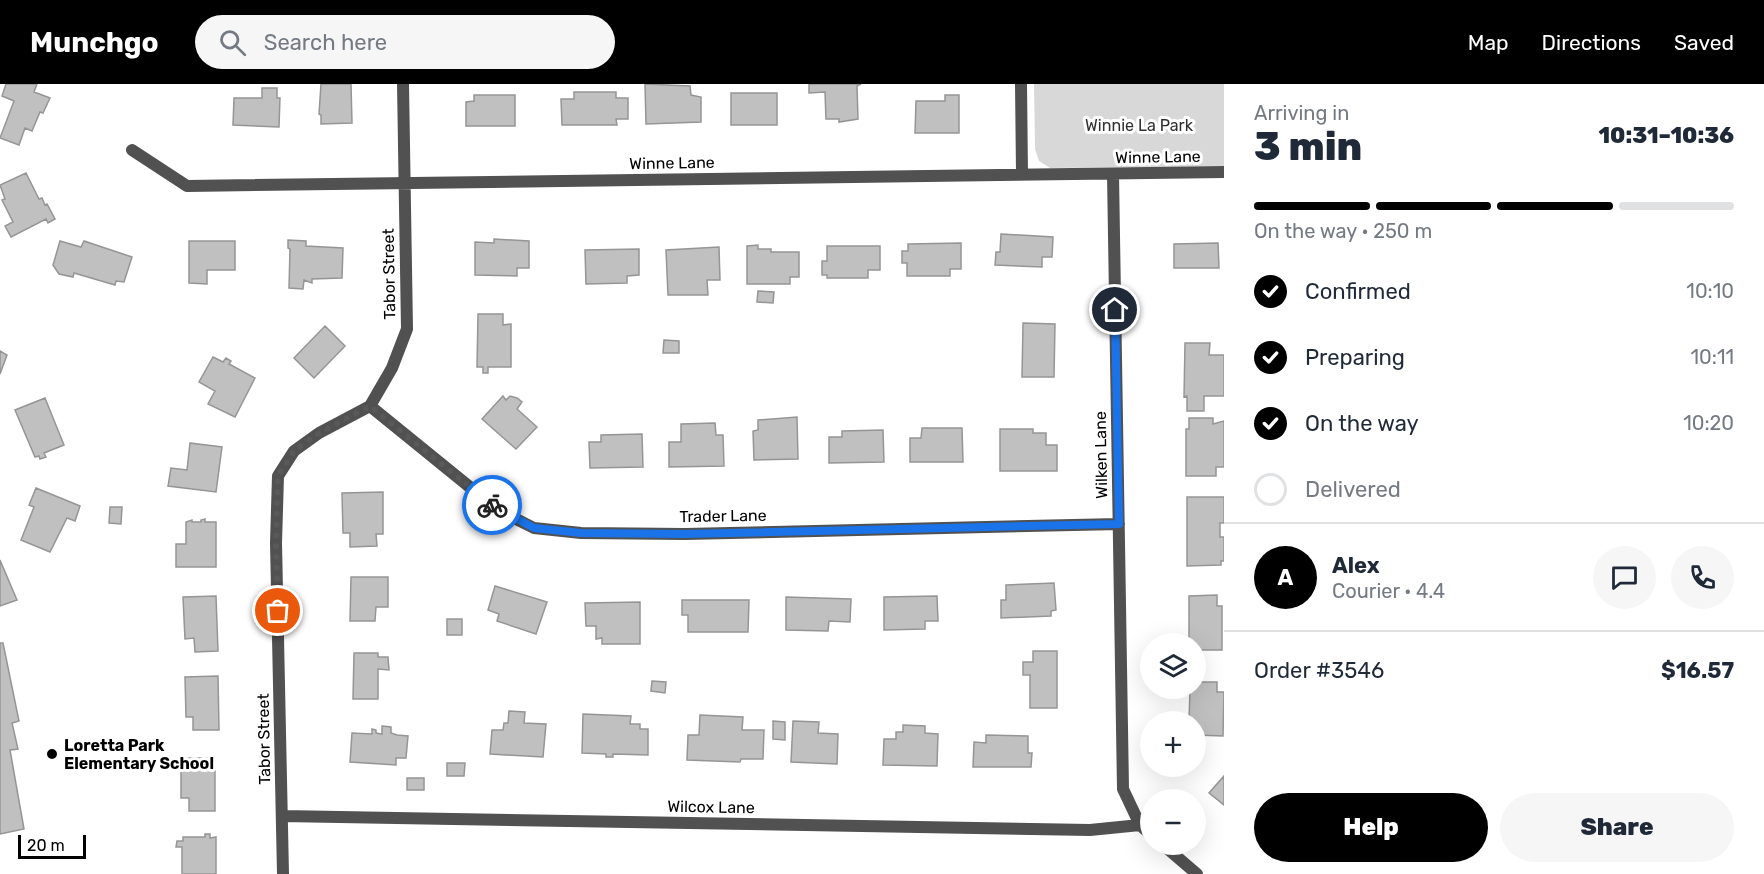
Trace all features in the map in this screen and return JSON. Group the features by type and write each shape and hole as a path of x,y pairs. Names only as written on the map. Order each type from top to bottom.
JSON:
{"street":[{"name":"Tabor Street","path":"283,874 276,543 278,476 294,451 319,433 370,406 392,368 407,329 403,84"},
{"path":"1021,84 1022,173"},
{"name":"Winne Lane","path":"132,150 187,186 1224,172"},
{"name":"Wilken Lane","path":"1113,174 1123,789 1140,825"},
{"name":"Trader Lane","path":"370,406 498,510 534,528 581,533 685,534 1119,524"},
{"name":"Wilcox Lane","path":"282,816 1090,830 1140,825"},
{"path":"1175,855 1197,874"}],"green space":[{"name":"Winnie La Park","path":"1034,84 1224,84 1224,166 1050,168 1039,161 1035,149"}],"building":[{"path":"6,84 37,84 34,92 50,98 43,113 40,112 32,131 25,128 19,145 0,138 14,101 2,96"},
{"path":"321,84 351,84 352,123 321,124 319,114"},
{"path":"645,84 690,86 691,95 701,97 701,122 646,124"},
{"path":"809,84 861,84 857,86 858,119 839,122 839,119 826,119 825,92 809,93"},
{"path":"262,88 277,88 277,98 280,98 279,127 233,125 234,98 262,98"},
{"path":"574,92 616,92 616,98 628,98 628,119 616,119 617,125 562,125 561,99 574,99"},
{"path":"731,93 777,93 777,125 731,125"},
{"path":"474,95 515,95 515,126 466,126 466,102 474,101"},
{"path":"945,95 959,95 959,133 915,133 916,101 945,101"},
{"path":"26,173 39,199 42,198 45,205 47,204 55,219 48,223 46,219 11,237 5,226 13,222 2,200 5,199 0,185"},
{"path":"1001,234 1053,237 1052,257 1042,257 1042,267 995,265 996,252 1000,252"},
{"path":"494,239 529,241 529,268 517,268 517,276 475,275 475,242 494,243"},
{"path":"288,240 306,241 306,246 343,248 342,278 312,279 312,283 304,280 303,289 289,288 290,249"},
{"path":"60,241 81,247 84,241 132,257 124,282 116,281 115,285 74,273 73,277 59,274 53,265"},
{"path":"189,241 235,241 235,270 207,270 207,284 189,283"},
{"path":"961,243 961,269 950,269 950,276 907,276 907,263 902,263 902,251 908,251 908,244"},
{"path":"1218,243 1219,268 1174,268 1174,244"},
{"path":"758,245 758,249 771,249 771,252 799,252 799,277 790,277 790,284 747,284 747,246"},
{"path":"827,246 880,246 880,270 868,270 868,278 827,278 827,275 822,275 822,261 827,261"},
{"path":"719,247 720,280 707,280 708,295 668,295 666,250"},
{"path":"639,249 639,275 627,276 627,283 586,284 585,250"},
{"path":"758,291 774,292 773,303 757,302"},
{"path":"478,314 503,314 503,325 511,324 511,367 488,367 488,373 483,373 483,367 477,367"},
{"path":"1023,323 1055,324 1054,377 1022,377"},
{"path":"325,326 345,346 314,378 294,358"},
{"path":"664,340 679,341 679,353 663,353"},
{"path":"1185,343 1210,343 1209,355 1224,355 1224,396 1204,396 1204,411 1187,411 1187,396 1184,397"},
{"path":"0,351 7,355 0,374"},
{"path":"213,357 223,362 226,358 231,361 229,364 255,378 235,417 208,404 215,391 199,382"},
{"path":"503,396 506,400 510,396 522,402 517,409 537,427 516,449 482,419"},
{"path":"45,398 64,445 44,453 46,457 40,459 39,456 35,457 15,410"},
{"path":"797,417 798,459 754,460 753,431 758,430 758,420"},
{"path":"1189,418 1213,418 1213,424 1224,421 1224,467 1216,467 1216,476 1186,476 1186,429 1189,429"},
{"path":"715,423 716,435 723,435 724,466 669,467 669,442 681,442 681,424"},
{"path":"922,428 962,428 963,462 910,462 910,438 921,438"},
{"path":"1000,429 1033,429 1033,433 1046,433 1046,445 1057,445 1057,471 1000,471"},
{"path":"883,430 884,462 829,463 829,437 842,437 842,431"},
{"path":"642,434 643,467 590,468 589,442 601,442 601,435"},
{"path":"190,443 222,447 216,492 168,486 171,468 187,470"},
{"path":"36,488 80,506 75,521 67,518 50,552 21,540 34,507 29,505"},
{"path":"383,492 383,534 376,534 377,546 350,547 350,533 343,533 342,493"},
{"path":"1187,497 1224,497 1224,523 1220,523 1220,537 1224,537 1224,561 1221,561 1221,565 1187,566"},
{"path":"110,507 122,507 121,524 109,523"},
{"path":"205,519 205,522 216,522 216,567 176,567 176,544 186,544 186,522 192,520 192,522 201,522"},
{"path":"0,560 17,600 0,606"},
{"path":"351,577 388,577 388,607 376,607 375,621 350,621"},
{"path":"1054,583 1056,610 1051,611 1051,616 1001,618 1001,600 1006,600 1006,585"},
{"path":"495,586 547,602 536,634 497,621 499,614 488,610"},
{"path":"1217,595 1217,606 1222,606 1222,650 1206,650 1206,633 1189,633 1189,596"},
{"path":"216,596 218,651 195,652 194,638 185,639 183,597"},
{"path":"937,596 938,621 925,621 925,629 884,630 884,597"},
{"path":"786,597 851,599 850,622 829,621 828,631 786,630"},
{"path":"682,600 749,600 748,632 688,632 688,615 682,615"},
{"path":"640,602 640,644 602,644 602,638 596,639 596,626 586,626 585,603"},
{"path":"447,619 462,619 462,635 447,635"},
{"path":"0,643 3,643 19,721 12,723 18,749 10,750 24,829 0,834"},
{"path":"1033,651 1057,651 1057,708 1030,708 1030,675 1023,675 1023,662 1033,662"},
{"path":"354,653 378,653 378,657 388,657 389,670 378,669 378,699 353,699"},
{"path":"218,676 219,730 193,730 193,717 186,717 185,677"},
{"path":"652,681 666,682 665,693 651,691"},
{"path":"1206,682 1217,682 1217,692 1224,692 1223,736 1206,735 1206,711 1189,711 1190,699 1206,699"},
{"path":"509,711 525,712 524,723 546,724 543,757 490,754 492,730 503,730 504,723 508,723"},
{"path":"583,714 631,716 630,724 640,724 640,729 648,729 648,755 613,754 613,757 606,757 606,754 582,753"},
{"path":"700,715 743,717 742,730 764,730 763,759 741,759 740,762 687,760 688,735 699,735"},
{"path":"773,721 785,722 785,740 773,739"},
{"path":"793,721 819,722 818,733 838,734 837,764 791,762"},
{"path":"903,725 925,726 925,733 938,734 937,766 883,765 884,739 896,739 896,732 903,732"},
{"path":"382,726 391,727 391,733 408,736 406,758 396,758 396,765 350,762 352,733 372,734 372,729 382,734"},
{"path":"986,735 1028,736 1028,753 1032,753 1031,767 973,767 974,742 986,743"},
{"path":"181,758 215,758 215,811 189,811 189,798 181,798"},
{"path":"447,763 465,763 464,776 447,776"},
{"path":"1224,776 1224,805 1209,793"},
{"path":"407,778 424,778 424,790 407,790"},
{"path":"205,834 210,834 210,838 216,837 216,874 182,874 182,847 176,847 177,841 183,841 183,837 205,837"}],"way so far":[{"path":"278,611 276,543 278,476 294,451 319,433 370,406 463,479 492,505"}],"place":[{"name":"Loretta Park Elementary School","path":"52,754"}],"route":[{"path":"492,505 534,528 581,533 685,534 1119,524 1115,310"}]}
